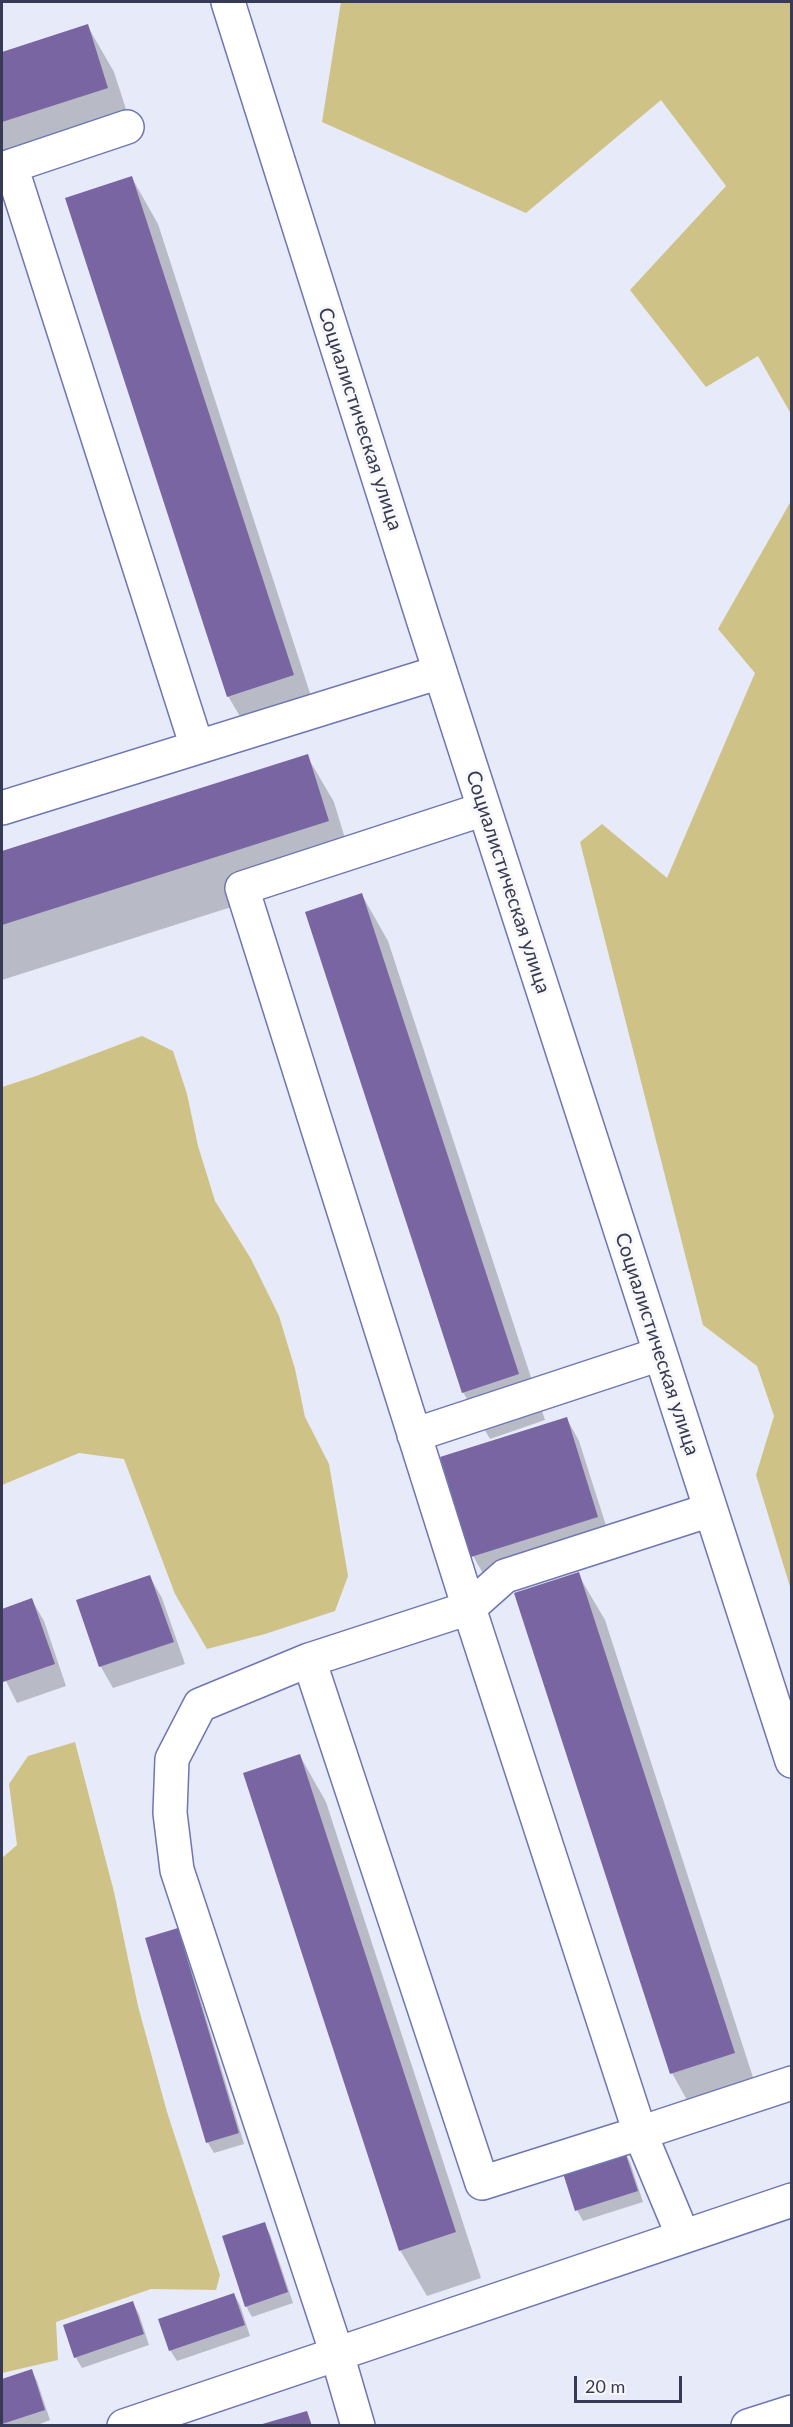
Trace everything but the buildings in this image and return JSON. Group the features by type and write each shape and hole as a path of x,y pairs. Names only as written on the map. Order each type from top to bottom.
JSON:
{"main road":[{"name":"Социалистическая улица","path":"228,2 440,672 792,1761"},
{"path":"127,127 6,168 197,747"},
{"path":"2,808 440,672"},
{"path":"484,809 242,888 469,1608 640,2133 683,2236"},
{"path":"414,1435 660,1354"},
{"path":"358,2426 338,2355 177,1870 170,1813 172,1759 200,1705 309,1660 469,1608 505,1576 710,1510"},
{"path":"309,1660 482,2183 792,2083"},
{"path":"124,2426 792,2200"},
{"path":"748,2426 792,2412"}],"shaded area":[{"path":"341,2 791,2 791,414 758,356 706,387 630,290 726,186 661,100 526,213 322,122"},
{"path":"791,501 791,1590 756,1475 774,1416 757,1366 703,1325 580,842 602,824 667,878 755,673 718,629"},
{"path":"142,1036 173,1051 187,1094 198,1146 215,1201 251,1259 279,1316 295,1369 305,1417 329,1464 348,1576 335,1611 265,1634 207,1649 175,1594 124,1459 79,1453 2,1485 2,1087"},
{"path":"75,1742 114,1892 138,2006 167,2112 220,2275 216,2290 151,2289 56,2322 58,2360 2,2373 2,1858 17,1845 9,1784 28,1756"}]}
